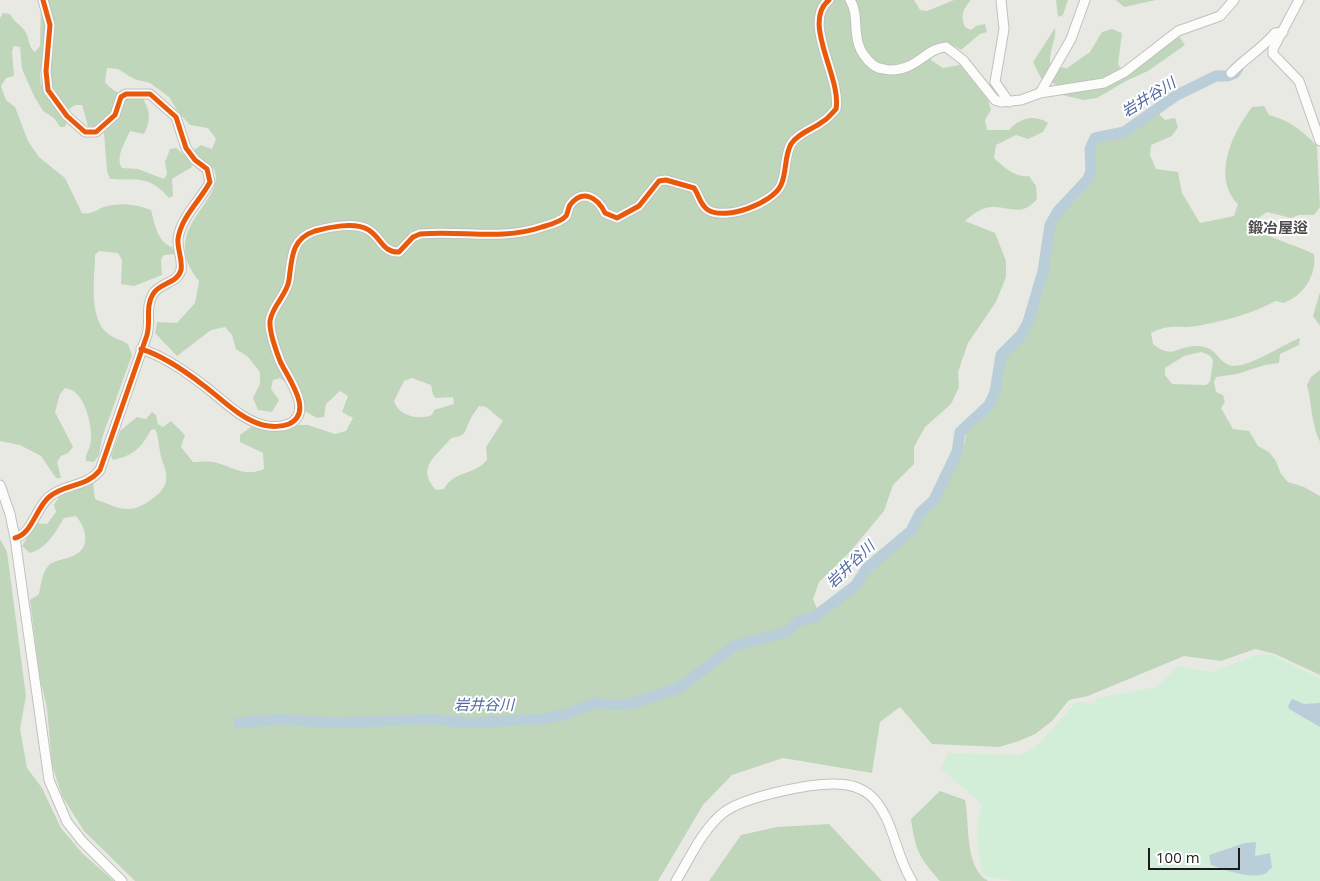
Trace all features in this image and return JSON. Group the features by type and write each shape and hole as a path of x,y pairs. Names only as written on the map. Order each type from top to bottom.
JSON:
{"street":[{"path":"15,538 24,534 44,501 51,495 88,482 100,470 150,327 149,302 158,287 177,277 181,270 178,238 182,224 210,182 210,175 207,169 195,160 186,148 176,117 150,94 126,94 121,97 115,115 96,132 85,132 67,116 54,101 46,80 50,25 44,0"},
{"path":"142,349 158,354 225,403 253,420 263,425 286,425 295,421 299,414 300,404 296,391 280,359 270,320 289,283 294,245 305,236 334,227 358,226 367,229 388,251 400,252 412,237 420,234 515,235 556,222 566,216 570,205 580,198 589,196 599,202 605,213 617,218 639,206 659,182 666,180 694,188 699,194 701,203 707,210 718,213 728,214 769,199 776,194 785,176 787,155 792,143 825,121 836,109 836,87 827,62 818,25 822,5 829,0"},
{"path":"850,0 854,12 857,40 862,53 872,65 880,69 903,69 920,61 938,47 946,47 963,60 995,100 1009,102 1040,93 1104,83 1125,72 1178,31 1220,16 1234,0"},
{"path":"1001,0 1004,29 994,82 1009,102"},
{"path":"1040,93 1071,38 1085,0"},
{"path":"1299,0 1273,49 1273,54 1299,81 1320,141"},
{"path":"1231,73 1242,62 1256,54 1275,33 1283,32"},
{"path":"0,485 10,514 15,538 49,780 67,822 82,841 122,881"},
{"path":"676,881 704,834 724,812 748,800 836,784 859,788 878,805 888,822 899,858 912,881"}],"green space":[{"path":"41,0 47,14 44,56 40,74 41,84 47,96 67,122 65,127 60,127 54,118 43,111 34,96 22,69 20,47 14,46 12,51 14,76 6,78 1,86 6,100 15,107 28,141 39,157 65,178 82,213 91,213 110,205 122,204 140,206 151,210 155,227 160,237 167,245 172,247 175,254 164,255 161,259 162,275 134,286 121,284 122,260 118,253 99,251 95,255 94,298 98,320 103,329 111,336 128,344 132,355 102,438 99,455 94,462 86,461 91,433 89,418 80,398 76,393 65,388 60,394 55,412 73,447 68,453 61,456 57,462 61,478 56,478 41,456 20,445 0,441 0,18 3,13 10,14 24,30 35,52 40,46"},
{"path":"47,0 914,0 920,10 927,11 954,0 971,0 963,13 965,27 971,30 976,26 985,24 987,32 980,34 961,50 946,44 938,46 930,51 931,60 943,68 960,65 988,100 991,110 985,120 987,130 1009,130 1022,120 1032,118 1048,123 1043,132 1028,139 1016,135 996,145 994,158 1014,174 1029,176 1036,186 1037,199 1032,205 1016,210 1000,207 985,208 974,213 965,221 995,233 1006,261 1006,277 996,302 968,343 958,372 959,387 951,404 925,427 914,447 914,464 893,485 884,511 849,553 819,582 813,599 817,609 827,609 857,588 869,570 883,556 910,536 926,512 940,498 965,441 966,433 992,406 999,389 1003,361 1007,350 1025,334 1037,307 1045,280 1052,228 1059,215 1081,195 1095,174 1093,154 1097,140 1106,136 1126,134 1158,113 1165,120 1175,118 1178,127 1172,136 1151,145 1150,155 1156,169 1178,172 1182,193 1200,223 1234,216 1238,204 1230,193 1226,181 1228,155 1238,129 1252,107 1264,106 1269,115 1295,127 1317,146 1320,207 1314,215 1299,215 1291,218 1267,212 1257,219 1257,230 1314,254 1311,277 1298,295 1284,303 1276,301 1267,306 1218,322 1190,327 1170,327 1151,333 1153,344 1165,351 1170,352 1197,346 1204,347 1213,351 1225,363 1236,366 1254,361 1300,338 1299,345 1280,354 1279,363 1265,365 1237,374 1216,377 1214,382 1216,392 1223,395 1225,402 1221,408 1233,429 1249,431 1258,446 1269,452 1276,461 1281,474 1288,482 1304,487 1320,496 1320,675 1275,654 1255,649 1221,661 1184,656 1088,696 1069,700 1052,721 1035,734 999,747 932,744 900,707 880,722 872,773 783,758 732,775 703,805 658,881 135,881 84,831 62,796 52,765 47,708 40,679 30,600 39,594 41,582 50,564 73,556 83,548 85,538 82,526 76,516 64,518 50,539 41,548 30,553 22,546 36,523 47,524 56,512 54,505 60,495 93,483 95,499 124,509 130,509 144,504 161,491 165,484 166,473 155,429 151,430 136,450 126,456 113,460 111,456 120,431 137,417 146,419 152,412 156,415 158,424 163,427 171,421 185,435 181,447 193,462 213,462 244,472 264,469 263,453 240,442 240,435 251,427 280,429 296,425 308,425 335,434 346,431 353,418 342,412 348,396 340,391 326,404 324,417 317,418 303,410 296,382 286,383 280,378 273,380 271,389 279,400 272,412 258,410 253,398 260,384 260,372 248,357 236,349 232,335 225,327 211,330 177,356 155,333 157,322 177,323 195,303 199,281 188,263 185,246 188,232 215,183 215,172 194,150 201,145 212,149 216,139 208,128 190,125 178,112 169,97 150,83 134,79 118,69 107,68 105,82 121,94 141,96 149,114 144,134 130,131 123,145 120,155 122,168 138,169 164,179 167,174 165,162 170,149 176,148 190,160 192,167 172,179 173,196 169,198 155,185 142,180 110,179 107,171 104,133 96,127 88,126 82,105 75,105 68,110 58,102 52,88","holes":["1201,352 1210,356 1213,360 1209,383 1206,385 1172,384 1165,375 1165,368 1184,356","412,378 431,385 433,395 436,398 453,397 454,404 434,410 432,415 416,417 405,414 400,411 394,401 404,381","479,406 486,407 503,421 486,447 487,460 482,465 453,479 444,489 436,490 430,482 428,475 430,462 451,438 464,433"]},
{"path":"1056,0 1068,0 1063,15 1058,17"},
{"path":"1116,0 1156,0 1124,7"},
{"path":"1055,28 1055,38 1050,56 1051,66 1067,68 1090,52 1102,32 1112,29 1122,33 1118,64 1121,68 1131,70 1172,38 1179,36 1185,45 1148,71 1097,98 1084,100 1062,95 1057,85 1041,78 1033,62"},
{"path":"1320,292 1320,326 1313,316"},
{"path":"1320,370 1320,442 1313,421 1307,385 1311,377"},
{"path":"0,539 7,552 26,696 20,729 27,768 42,788 61,828 83,854 114,881 0,881"},
{"path":"1256,655 1274,656 1320,679 1320,881 1013,881 984,876 977,840 982,804 941,769 948,753 1017,755 1034,749 1077,701 1093,704 1098,698 1156,687 1179,666 1212,672"},
{"path":"940,791 965,800 971,856 980,874 988,881 940,881 919,853 911,819"},
{"path":"829,824 882,881 709,881 741,835 777,827"}],"water":[{"path":"1292,699 1304,704 1320,703 1320,727 1289,709 1288,706"},
{"path":"1256,842 1255,856 1270,853 1272,868 1266,874 1244,875 1211,865 1209,855 1245,843"}],"waterway":[{"name":"岩井谷川","path":"239,723 279,719 335,723 431,719 467,723 542,719 567,714 596,702 608,705 630,704 679,688 734,646 787,632 799,621 814,617 855,586 867,568 911,531 920,513 934,500 957,452 960,432 989,405 995,392 1001,355 1021,335 1028,322 1043,271 1050,225 1058,211 1088,179 1091,171 1090,149 1095,138 1124,132 1177,95 1216,76 1228,76 1235,73 1238,68"}],"cycle path":[{"path":"15,538 21,536 26,531 49,497 62,489 88,480 100,470 147,335 151,299 156,290 179,275 181,270 178,243 180,231 187,216 210,182 207,169 195,160 186,148 176,117 150,94 126,94 121,97 115,115 96,132 85,132 67,116 48,90 46,71 50,25 43,0"},
{"path":"141,349 182,369 247,418 266,426 286,425 296,419 300,411 299,403 293,385 280,361 272,336 270,321 288,285 294,250 301,239 307,234 334,227 362,227 372,232 389,250 399,252 413,237 420,234 512,233 527,231 558,222 567,215 570,205 575,200 585,196 594,199 605,213 617,218 639,206 659,181 666,180 694,188 705,208 716,213 737,212 759,204 776,192 781,185 787,154 794,140 818,125 836,109 834,82 820,36 819,22 822,10 829,0"}],"district":[{"name":"鍛冶屋逧","path":"1278,229"}]}
